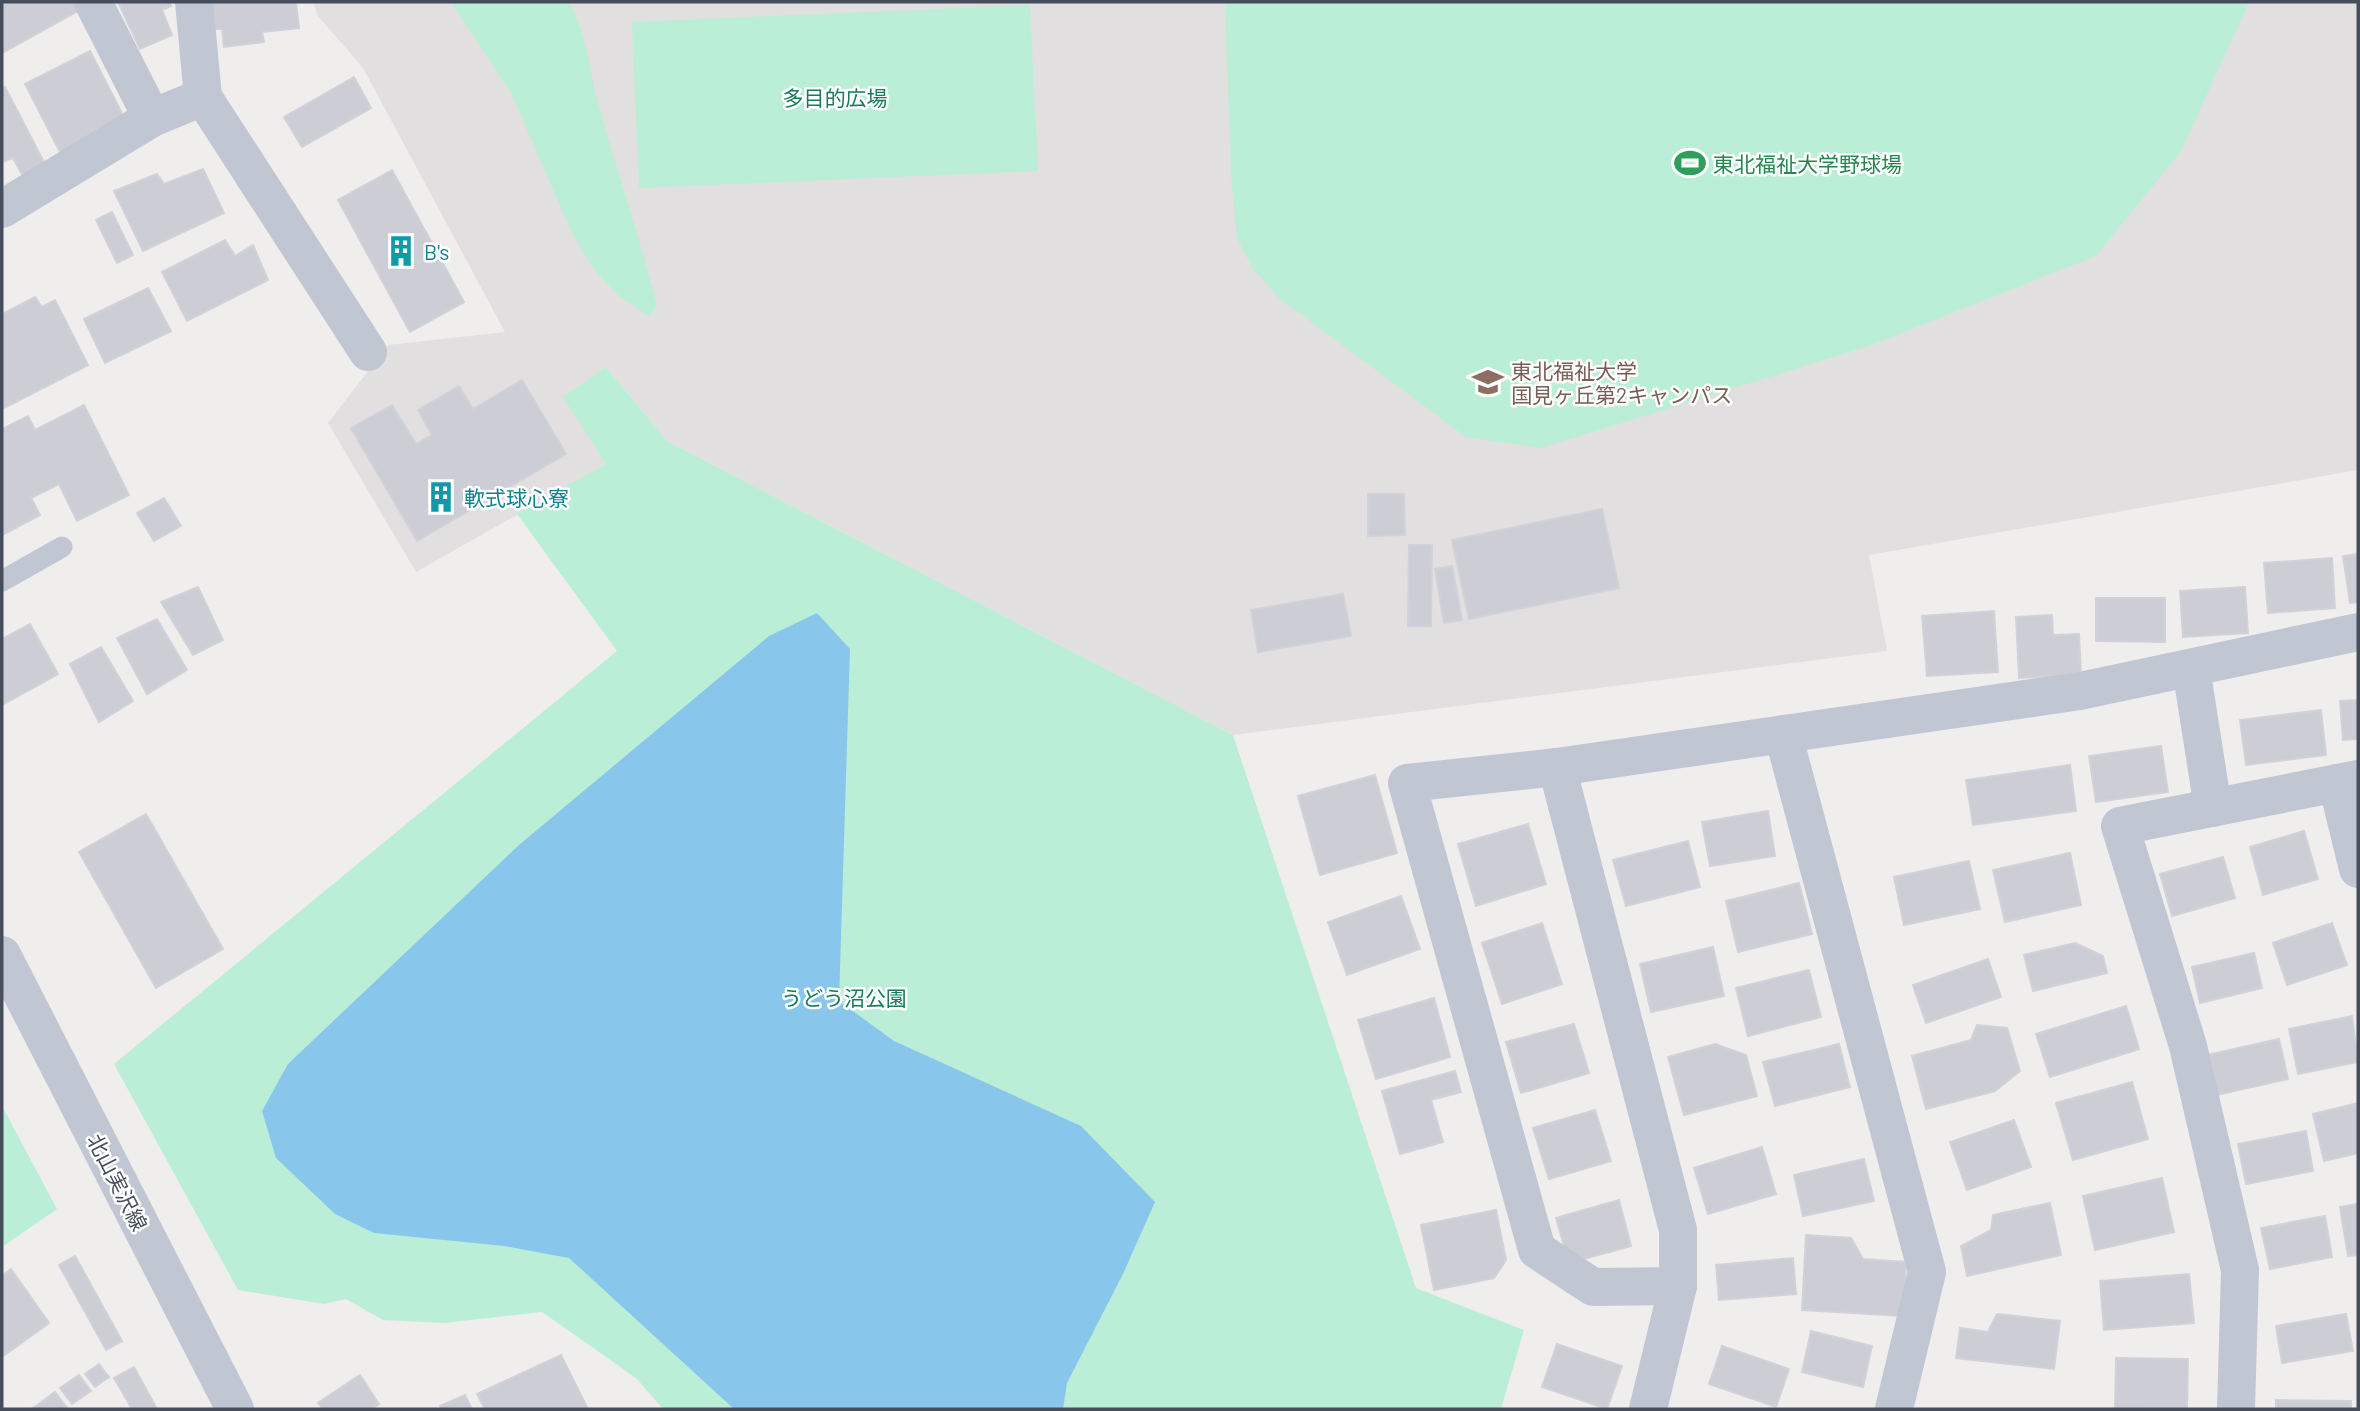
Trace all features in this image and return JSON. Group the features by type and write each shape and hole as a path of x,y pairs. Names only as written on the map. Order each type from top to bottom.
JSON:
{"street":[{"path":"93,2 152,118"},
{"path":"194,2 203,97 368,352"},
{"path":"2,209 152,118 203,97"},
{"path":"1678,1286 1592,1287 1537,1250 1407,783 1557,767 2080,691 2358,632"},
{"path":"2191,668 2213,808"},
{"path":"1783,734 1927,1272 1894,1409"},
{"path":"1557,767 1678,1230 1678,1286 1648,1409"},
{"path":"2236,1409 2240,1270 2188,1046 2120,826 2347,781 2358,869"},
{"name":"北山実沢線","path":"3,961 235,1409"}],"lane":[{"path":"2,581 62,548"}],"shaded area":[{"name":"東北福祉大学 国見ヶ丘第2キャンパス","path":"313,2 2358,2 2358,470 1869,555 1887,651 1233,735 667,441 606,367 607,464 416,572 328,423 388,345 505,332 363,68 318,16"}],"green space":[{"path":"451,2 569,2 584,41 600,110 657,306 649,316 620,297 595,271 572,233 511,93"},
{"path":"1225,2 2249,2 2181,151 2096,256 1869,346 1541,448 1466,437 1280,299 1253,269 1237,238 1231,173"},
{"name":"多目的広場","path":"1030,5 1038,171 639,188 632,22"},
{"name":"うどう沼公園","path":"606,367 667,441 1233,735 1416,1288 1524,1330 1501,1409 663,1409 636,1378 542,1312 444,1323 383,1320 346,1299 324,1304 238,1290 114,1064 617,651 517,514 606,464 563,397"},
{"path":"2,1106 57,1209 2,1247"}],"water":[{"path":"817,613 850,649 839,1001 894,1041 1081,1126 1155,1202 1123,1274 1067,1383 1063,1409 734,1409 569,1258 504,1246 374,1233 335,1214 276,1158 262,1111 288,1064 519,845 769,636"}],"building":[{"path":"2,2 75,2 80,10 2,53"},
{"path":"118,2 169,2 171,6 162,10 172,35 140,49"},
{"path":"212,2 296,2 299,28 262,32 264,42 224,47 222,29 215,29"},
{"path":"90,51 127,123 62,156 25,84"},
{"path":"354,77 371,108 302,147 284,117"},
{"path":"5,87 47,168 25,180 13,158 2,162 2,88"},
{"path":"203,169 224,213 143,251 114,191 157,174 164,184"},
{"name":"B's","path":"392,170 464,302 410,332 338,200"},
{"path":"112,212 133,255 117,263 96,220"},
{"path":"225,240 235,256 253,245 268,280 187,321 162,272"},
{"path":"148,288 171,331 105,363 84,319"},
{"path":"35,297 42,307 55,300 88,365 2,409 2,314"},
{"name":"軟式球心寮","path":"522,380 566,454 417,541 351,428 392,405 416,444 432,435 418,410 459,386 473,409"},
{"path":"84,405 129,495 77,521 59,484 31,498 40,515 2,535 2,429 28,416 35,430"},
{"path":"1368,494 1404,494 1405,535 1368,536"},
{"path":"164,498 181,526 154,541 137,513"},
{"path":"1602,509 1619,588 1469,619 1452,540"},
{"path":"1409,545 1432,545 1431,626 1408,626"},
{"path":"2358,554 2358,602 2350,603 2343,556"},
{"path":"2332,558 2335,608 2268,613 2264,563"},
{"path":"1452,566 1462,620 1444,623 1435,569"},
{"path":"198,587 223,640 193,655 161,602"},
{"path":"2245,587 2248,633 2183,637 2180,591"},
{"path":"1343,594 1351,636 1258,652 1251,610"},
{"path":"2096,598 2165,598 2165,642 2096,641"},
{"path":"1994,611 1998,672 1927,676 1922,616"},
{"path":"2052,615 2053,635 2079,634 2081,675 2019,678 2016,617"},
{"path":"157,619 187,670 147,694 117,638"},
{"path":"30,624 58,674 2,705 2,639"},
{"path":"101,647 133,701 99,722 70,664"},
{"path":"2358,700 2358,739 2343,740 2340,701"},
{"path":"2321,710 2326,755 2246,765 2240,720"},
{"path":"2161,746 2168,792 2096,802 2089,756"},
{"path":"2070,765 2076,811 1973,825 1966,780"},
{"path":"1375,775 1397,853 1320,875 1298,796"},
{"path":"1768,811 1775,856 1710,866 1702,822"},
{"path":"146,814 223,949 156,988 79,852"},
{"path":"1528,824 1546,884 1476,906 1458,844"},
{"path":"2304,831 2318,879 2263,895 2250,847"},
{"path":"1688,841 1700,887 1626,906 1613,860"},
{"path":"2070,853 2081,905 2005,922 1993,870"},
{"path":"2223,857 2235,898 2172,916 2160,874"},
{"path":"1969,861 1980,909 1904,925 1894,877"},
{"path":"1799,883 1812,934 1738,952 1726,901"},
{"path":"1401,896 1420,949 1347,975 1328,922"},
{"path":"1542,923 1562,984 1502,1004 1482,943"},
{"path":"2332,923 2347,965 2287,985 2273,943"},
{"path":"2075,943 2103,956 2107,973 2033,991 2024,955"},
{"path":"1713,947 1724,996 1651,1012 1640,964"},
{"path":"2254,953 2262,988 2200,1003 2192,967"},
{"path":"1988,959 2001,997 1926,1023 1913,985"},
{"path":"1809,970 1821,1017 1748,1036 1736,988"},
{"path":"1434,998 1450,1057 1376,1079 1358,1020"},
{"path":"2126,1006 2139,1049 2050,1077 2036,1034"},
{"path":"2352,1016 2358,1062 2298,1074 2289,1029"},
{"path":"1574,1024 1589,1073 1521,1093 1506,1042"},
{"path":"1977,1025 2007,1028 2020,1071 1995,1091 1926,1109 1912,1056 1971,1040"},
{"path":"2279,1039 2288,1079 2216,1095 2207,1055"},
{"path":"1715,1044 1746,1055 1757,1096 1684,1115 1668,1057"},
{"path":"1839,1044 1850,1087 1775,1106 1763,1062"},
{"path":"1455,1071 1461,1092 1431,1100 1443,1142 1400,1154 1382,1091"},
{"path":"2132,1082 2148,1139 2073,1160 2056,1103"},
{"path":"2358,1103 2358,1153 2324,1161 2313,1114"},
{"path":"1595,1110 1611,1161 1549,1179 1533,1128"},
{"path":"2014,1120 2031,1167 1967,1190 1950,1142"},
{"path":"2306,1131 2313,1171 2246,1184 2238,1144"},
{"path":"1762,1147 1776,1194 1708,1214 1694,1168"},
{"path":"1864,1159 1874,1201 1803,1216 1794,1175"},
{"path":"2162,1178 2174,1232 2095,1250 2083,1196"},
{"path":"1619,1200 1631,1246 1569,1263 1556,1218"},
{"path":"2050,1203 2061,1255 1967,1276 1961,1246 1991,1230 1993,1215"},
{"path":"2358,1204 2358,1255 2348,1256 2340,1207"},
{"path":"1496,1210 1506,1260 1494,1278 1434,1290 1421,1225"},
{"path":"2325,1216 2332,1257 2270,1269 2261,1228"},
{"path":"1806,1235 1851,1238 1863,1259 1906,1262 1903,1316 1802,1310"},
{"path":"75,1256 122,1341 106,1350 59,1265"},
{"path":"1793,1258 1796,1294 1719,1300 1716,1265"},
{"path":"11,1269 49,1323 2,1357 2,1276"},
{"path":"2189,1274 2194,1323 2104,1330 2100,1281"},
{"path":"1997,1314 2060,1321 2054,1369 1956,1358 1960,1328 1988,1332"},
{"path":"2346,1314 2353,1351 2282,1363 2276,1326"},
{"path":"1811,1331 1872,1346 1863,1387 1802,1372"},
{"path":"1557,1344 1622,1366 1607,1409 1542,1387"},
{"path":"1722,1346 1789,1369 1776,1407 1709,1384"},
{"path":"561,1355 588,1409 485,1409 477,1394"},
{"path":"2116,1358 2188,1359 2187,1409 2115,1408"},
{"path":"99,1364 109,1377 95,1387 85,1374"},
{"path":"134,1367 157,1409 132,1409 114,1378"},
{"path":"79,1375 91,1391 72,1404 60,1388"},
{"path":"360,1375 379,1404 372,1409 323,1409 318,1403"},
{"path":"55,1392 68,1409 32,1409"},
{"path":"465,1395 472,1409 442,1409 440,1406"},
{"path":"2276,1400 2351,1401 2351,1409 2276,1409"}],"place":[{"name":"東北福祉大学野球場","path":"1690,163"},
{"name":"B's","path":"401,251"},
{"name":"東北福祉大学 国見ヶ丘第2キャンパス","path":"1488,382"},
{"name":"軟式球心寮","path":"441,497"}]}
